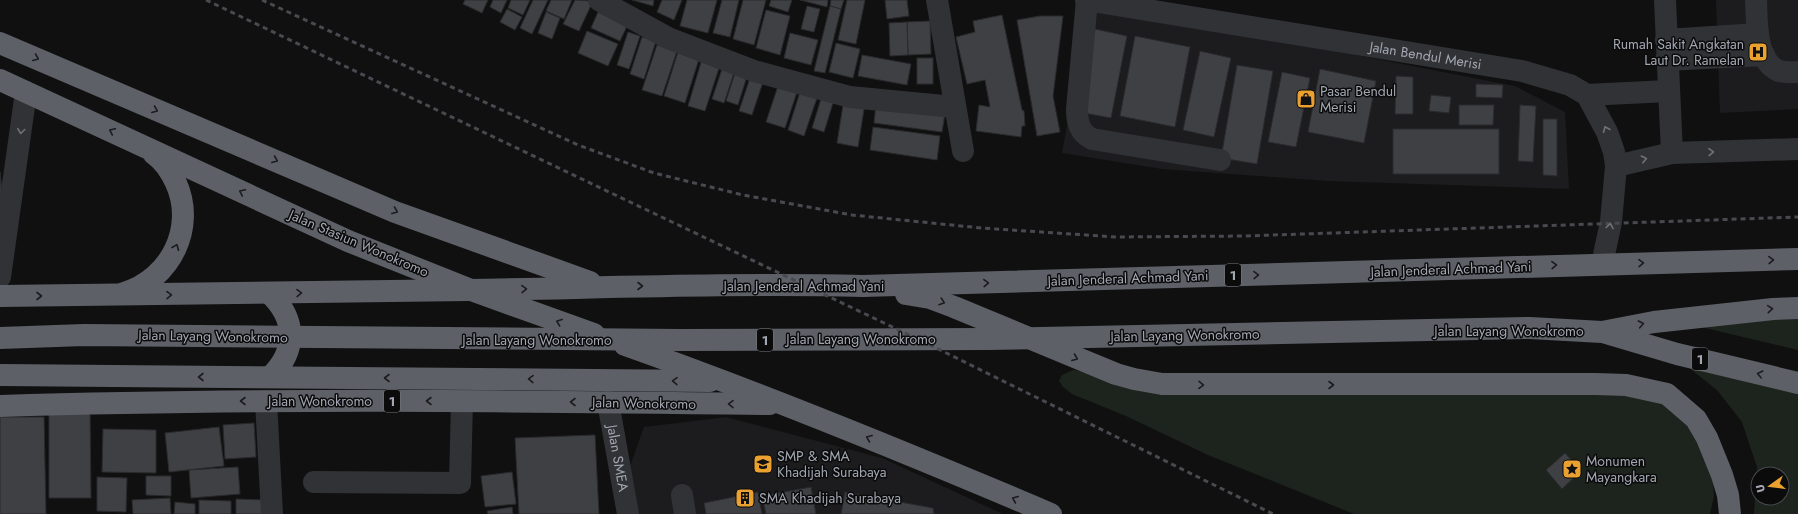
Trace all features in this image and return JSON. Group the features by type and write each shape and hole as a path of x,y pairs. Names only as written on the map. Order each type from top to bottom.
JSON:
{"highway":[{"path":"0,43 395,212 601,286"},
{"name":"Jalan Stasiun Wonokromo","path":"0,80 348,241 471,290 728,382"},
{"path":"116,295 152,280 166,266 177,249 182,230 184,209 179,190 171,172 158,156 142,145"},
{"name":"Jalan Jenderal Achmad Yani","path":"601,286 863,286 1798,259"},
{"name":"1","path":"0,296 471,290 601,286"},
{"path":"863,286 930,298 1116,374 1162,384 1596,384 1626,385 1667,394 1696,419 1707,438 1728,495 1730,514"},
{"path":"269,293 278,301 285,311 291,334 290,347 286,358 279,369 270,377"},
{"name":"Jalan Layang Wonokromo","path":"1602,332 1654,322 1773,308 1798,308"},
{"name":"Jalan Layang Wonokromo","path":"0,338 84,335 493,339 988,339 1530,328 1602,332 1677,354 1798,383"},
{"name":"Jalan Wonokromo","path":"0,375 728,382"},
{"name":"1","path":"728,382 955,473 1051,514"},
{"name":"Jalan Wonokromo","path":"0,406 154,401 462,401 784,404"}],"street":[{"path":"599,0 668,38 754,71 850,97 954,107"},
{"path":"937,0 954,107 963,151"},
{"path":"1087,0 1076,110 1076,117 1081,131 1092,139 1220,160"},
{"name":"Jalan Bendul Merisi","path":"1087,0 1522,71 1570,85 1587,95"},
{"path":"1665,0 1666,49 1672,153"},
{"path":"1756,0 1760,44 1771,65 1779,71 1798,72"},
{"path":"1666,49 1760,44"},
{"path":"1602,264 1611,222 1616,166 1614,152 1607,132 1587,95 1668,91"},
{"path":"0,277 26,92"},
{"path":"1616,166 1672,153 1798,150"},
{"path":"266,401 272,514"},
{"path":"314,482 460,484 462,401"},
{"name":"Jalan SMEA","path":"608,402 628,514"}],"shaded area":[{"name":"Rumah Sakit Angkatan Laut Dr. Ramelan","path":"1716,0 1798,0 1798,109 1720,113"},
{"name":"Pasar Bendul Merisi","path":"1089,3 1515,86 1565,112 1569,189 1329,181 1162,169 1062,153"},
{"path":"1798,310 1798,350 1684,323"},
{"path":"1675,357 1798,388 1798,514 1754,514 1755,506 1790,506 1790,466 1757,466 1742,422 1717,390"},
{"path":"1073,370 1091,373 1597,389 1653,397 1693,423 1711,457 1714,496 1710,514 1354,514 1208,455 1126,416 1072,394 1063,387 1059,381 1062,375"},
{"name":"SMP & SMA Khadijah Surabaya","path":"726,417 882,458 1003,514 638,514 629,469 644,427"}],"building":[{"path":"465,0 488,0 482,13 463,4"},
{"path":"493,0 507,0 501,13 490,7"},
{"path":"511,0 530,0 523,15 508,8"},
{"path":"533,0 548,0 532,34 520,28"},
{"path":"551,0 572,0 564,19 546,11"},
{"path":"575,0 593,1 579,31 563,24"},
{"path":"632,0 654,0 653,6"},
{"path":"662,0 682,0 674,20 657,12"},
{"path":"687,0 717,0 708,33 680,26"},
{"path":"722,0 739,0 730,37 713,33"},
{"path":"743,0 766,0 754,45 733,39"},
{"path":"771,0 792,0 788,12 769,6"},
{"path":"800,0 828,0 827,7"},
{"path":"831,0 844,0 841,9 830,6"},
{"path":"847,0 865,0 856,44 838,40"},
{"path":"885,0 907,0 909,16 887,19"},
{"path":"807,6 820,9 814,32 801,29"},
{"path":"830,6 841,9 825,73 814,71"},
{"path":"507,9 522,17 515,30 500,22"},
{"path":"766,10 790,16 780,55 756,48"},
{"path":"546,12 560,18 552,39 538,33"},
{"path":"598,12 627,26 620,41 591,28"},
{"path":"1002,15 1022,110 1024,111 1025,126 1022,126 1021,137 976,131 979,105 990,107 985,80 967,84 956,37 975,32 973,21"},
{"path":"1040,16 1063,16 1053,96 1060,132 1037,136 1017,20"},
{"path":"930,21 931,54 908,55 907,22"},
{"path":"907,22 908,55 890,56 889,23"},
{"path":"1095,29 1127,36 1111,118 1079,112"},
{"path":"587,31 618,44 608,66 578,53"},
{"path":"628,32 640,36 629,69 617,65"},
{"path":"790,33 818,40 811,65 784,58"},
{"path":"1135,36 1190,47 1175,127 1120,116"},
{"path":"642,37 656,41 644,79 630,74"},
{"path":"836,43 860,49 853,78 829,72"},
{"path":"657,45 677,51 662,96 642,90"},
{"path":"1200,51 1231,58 1214,137 1183,130"},
{"path":"678,52 699,59 685,103 664,96"},
{"path":"862,55 911,64 907,85 858,76"},
{"path":"917,58 933,58 933,84 917,84"},
{"path":"702,59 720,65 705,111 688,106"},
{"path":"1237,65 1273,71 1257,164 1221,158"},
{"path":"723,66 735,70 724,103 712,99"},
{"path":"1320,69 1376,81 1364,143 1308,132"},
{"path":"736,70 748,73 738,105 726,101"},
{"path":"752,72 765,76 752,115 739,111"},
{"path":"1282,72 1310,78 1296,147 1268,142"},
{"path":"1396,76 1413,77 1413,114 1395,114"},
{"path":"779,83 798,89 785,128 766,122"},
{"path":"1476,84 1503,85 1502,98 1476,97"},
{"path":"801,89 818,95 804,136 788,130"},
{"path":"1431,95 1451,97 1449,113 1429,111"},
{"path":"821,99 833,103 824,132 812,128"},
{"path":"844,99 865,103 858,147 837,143"},
{"path":"876,104 945,113 942,132 874,123"},
{"path":"1459,105 1494,105 1493,125 1459,125"},
{"path":"1520,105 1536,106 1533,162 1518,161"},
{"path":"1543,119 1557,119 1557,176 1543,175"},
{"path":"873,127 940,136 937,160 870,150"},
{"path":"1393,129 1499,129 1499,174 1393,174"},
{"path":"0,172 5,221 0,221"},
{"path":"49,409 90,409 91,498 49,498"},
{"path":"0,417 44,417 46,514 0,514"},
{"path":"254,423 256,457 225,459 223,425"},
{"path":"219,427 224,466 169,472 165,433"},
{"path":"103,429 156,430 156,473 102,472"},
{"path":"595,435 599,514 519,514 515,438"},
{"path":"1565,453 1581,471 1562,489 1546,470"},
{"path":"238,467 240,494 191,498 189,470"},
{"path":"512,472 516,504 485,507 481,476"},
{"path":"146,476 171,476 171,496 146,495"},
{"path":"97,477 127,478 126,512 97,511"},
{"path":"811,487 816,514 766,514 762,496"},
{"name":"SMA Khadijah Surabaya","path":"758,492 762,514 706,514 704,503"},
{"path":"845,492 933,508 934,514 841,514"},
{"path":"170,498 171,514 133,514 132,500"},
{"path":"236,499 264,500 264,514 236,514"},
{"path":"199,500 231,501 231,514 199,514"},
{"path":"175,502 195,504 195,514 174,514"},
{"path":"512,507 513,514 488,514 487,511"}],"railway":[{"path":"206,0 924,342 1273,514"},
{"path":"262,0 578,145 654,173 743,195 852,215 981,228 1116,237 1245,236 1798,217"}],"place":[{"name":"Rumah Sakit Angkatan Laut Dr. Ramelan","path":"1758,52"},
{"name":"Pasar Bendul Merisi","path":"1306,99"},
{"name":"SMP & SMA Khadijah Surabaya","path":"763,464"},
{"name":"Monumen Mayangkara","path":"1572,469"},
{"name":"SMA Khadijah Surabaya","path":"745,498"}]}
